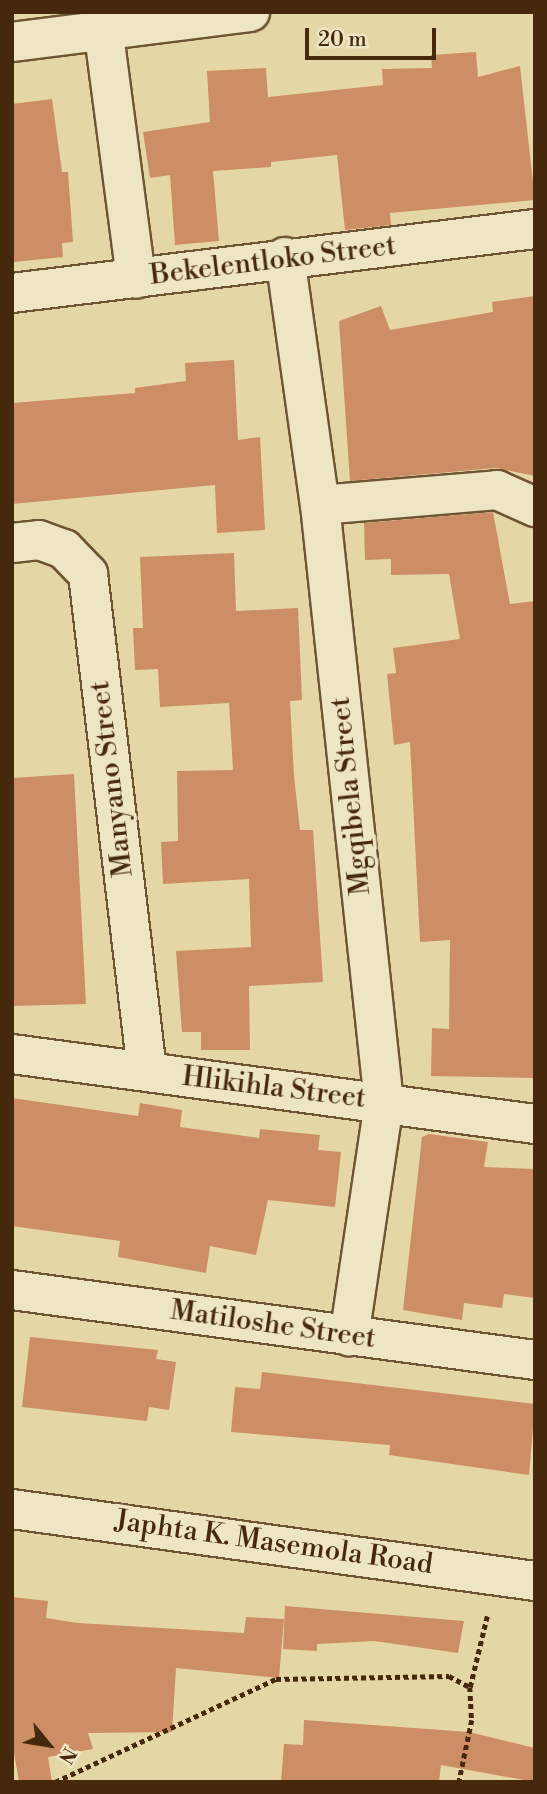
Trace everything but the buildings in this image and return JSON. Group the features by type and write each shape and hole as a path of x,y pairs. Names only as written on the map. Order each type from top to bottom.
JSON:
{"street":[{"path":"12,42 103,22 250,12"},
{"path":"103,22 136,279"},
{"name":"Bekelentloko Street","path":"12,293 136,279 285,257 535,229"},
{"name":"Mgqibela Street","path":"285,257 320,505 384,1102 349,1336"},
{"path":"320,505 497,490 535,507"},
{"name":"Manyano Street","path":"12,543 39,540 64,549 88,574 147,1072"},
{"name":"Hlikihla Street","path":"12,1054 535,1124"},
{"name":"Matiloshe Street","path":"12,1290 535,1360"},
{"name":"Japhta K. Masemola Road","path":"12,1509 535,1581"}],"path":[{"path":"458,1782 472,1720 470,1687 498,1575"},
{"path":"55,1782 276,1679 449,1676 470,1687"}]}
